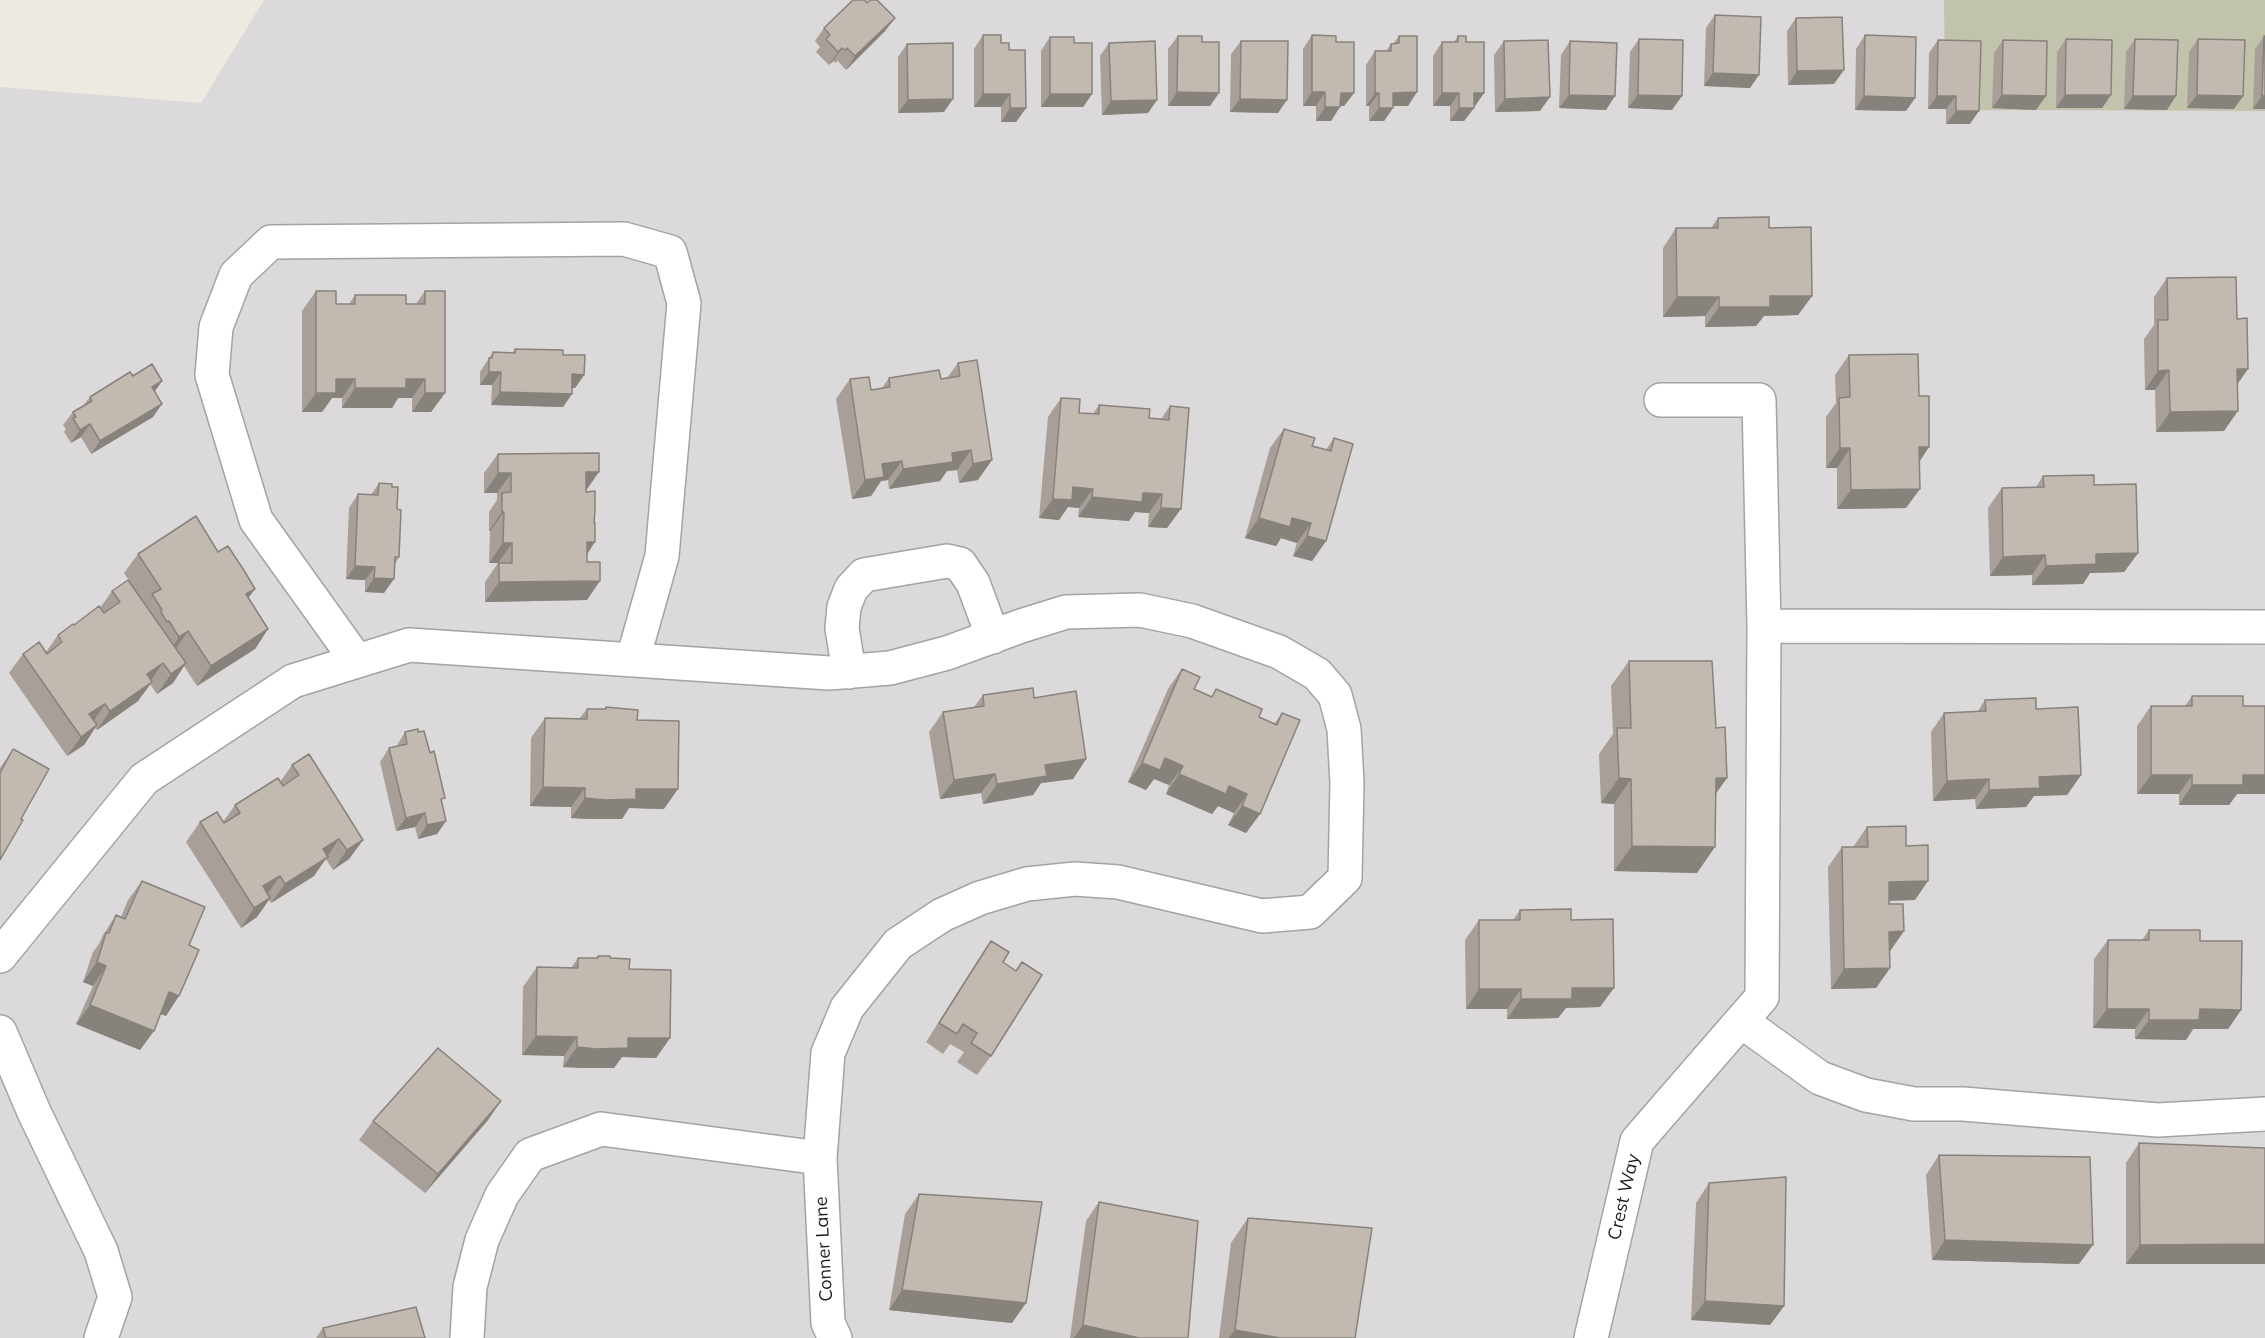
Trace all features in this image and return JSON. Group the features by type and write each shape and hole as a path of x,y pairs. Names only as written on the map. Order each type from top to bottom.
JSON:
{"street":[{"path":"357,661 256,520 212,375 216,327 236,275 271,242 624,239 670,252 684,303 662,556 633,659"},
{"name":"Crest Way","path":"1591,1338 1637,1141 1762,997 1764,626 1759,400 1660,400"},
{"path":"849,672 842,628 843,607 851,589 864,575 947,561 960,564 973,583 993,637"},
{"name":"Conner Lane","path":"0,956 144,779 293,681 409,645 829,674 890,668 947,653 1066,612 1140,610 1192,621 1279,652 1317,674 1335,695 1344,729 1347,783 1346,878 1310,912 1262,916 1118,882 1076,879 1027,884 980,898 942,915 898,944 847,1008 828,1053 820,1158 828,1323 835,1338"},
{"path":"1764,626 2265,627"},
{"path":"1741,1021 1820,1078 1866,1095 1905,1102 1963,1104 2158,1120 2265,1114"},
{"path":"0,1032 34,1112 101,1251 114,1297 101,1338"},
{"path":"467,1338 470,1287 482,1240 502,1195 530,1155 601,1129 820,1158"}],"shaded area":[{"path":"264,0 1944,0 1945,110 2265,111 2265,1338 0,1338 0,87 201,103"},
{"path":"1944,0 2265,0 2265,111 1945,110"}],"building":[{"path":"853,0 865,0 867,3 870,0 877,0 895,18 855,56 847,48 845,50 842,48 838,52 826,39 830,35 824,28"},
{"path":"1715,15 1761,17 1759,75 1713,73"},
{"path":"1842,17 1844,70 1797,71 1796,18"},
{"path":"983,35 1001,35 1001,43 1009,43 1009,50 1025,50 1026,108 1010,108 1010,94 983,94"},
{"path":"1312,35 1336,36 1336,42 1354,42 1354,93 1341,93 1340,107 1325,107 1325,92 1312,92"},
{"path":"1865,35 1916,37 1915,98 1864,96"},
{"path":"1178,36 1202,36 1202,42 1219,42 1219,93 1177,92"},
{"path":"1399,36 1417,36 1417,92 1393,93 1393,108 1379,108 1379,93 1375,93 1375,51 1391,51 1391,44 1399,43"},
{"path":"1458,36 1466,36 1466,42 1484,42 1484,93 1474,93 1474,108 1459,108 1459,93 1442,93 1442,42 1458,42"},
{"path":"2264,36 2265,96 2262,96"},
{"path":"1050,37 1074,37 1074,43 1092,43 1092,94 1050,94"},
{"path":"1639,39 1683,40 1682,96 1638,95"},
{"path":"2066,39 2112,40 2111,95 2065,95"},
{"path":"2135,39 2178,40 2176,96 2133,96"},
{"path":"2198,39 2245,40 2243,96 2197,95"},
{"path":"1548,40 1550,97 1505,99 1504,41"},
{"path":"1938,40 1981,41 1979,111 1956,111 1956,96 1937,96"},
{"path":"2003,40 2047,41 2046,96 2002,95"},
{"path":"1155,41 1157,100 1111,101 1109,43"},
{"path":"1241,41 1288,41 1287,100 1240,99"},
{"path":"1570,41 1617,43 1615,96 1569,95"},
{"path":"953,43 953,99 908,100 907,44"},
{"path":"1769,217 1769,228 1811,227 1812,296 1770,296 1770,307 1719,307 1719,297 1677,297 1676,228 1718,228 1718,218"},
{"path":"2236,277 2237,319 2247,318 2248,369 2237,369 2238,411 2170,412 2169,370 2158,371 2158,320 2168,320 2167,278"},
{"path":"316,291 336,291 336,304 355,304 355,295 406,295 406,304 425,304 425,291 445,291 445,393 425,393 425,379 406,379 406,388 355,388 355,379 336,379 336,393 316,393"},
{"path":"515,349 563,350 563,355 585,355 584,375 572,374 572,394 500,392 501,372 489,372 489,358 492,358 493,352 515,353"},
{"path":"1918,354 1919,396 1929,396 1929,447 1919,447 1920,489 1851,490 1850,448 1840,448 1839,398 1850,397 1849,355"},
{"path":"977,360 992,460 973,464 971,450 952,453 953,462 903,469 902,461 882,464 884,477 865,480 850,379 869,377 871,390 890,387 889,378 939,370 941,379 960,376 958,363"},
{"path":"152,364 162,381 152,387 162,404 100,441 90,424 80,430 73,418 76,417 73,412 92,401 90,397 130,372 133,376"},
{"path":"1061,398 1080,399 1079,413 1099,414 1099,405 1150,409 1149,418 1169,420 1170,406 1189,408 1181,509 1161,508 1162,494 1143,493 1142,502 1092,497 1093,489 1073,487 1072,500 1053,499"},
{"path":"1284,429 1315,438 1312,446 1331,451 1334,438 1353,444 1326,541 1307,536 1311,523 1292,518 1290,527 1259,518"},
{"path":"599,453 599,472 586,472 586,492 595,491 595,542 587,542 587,562 600,562 600,581 499,582 499,563 512,563 512,543 503,543 504,512 502,512 502,493 511,492 511,473 498,473 498,454"},
{"path":"2094,475 2094,485 2136,484 2138,553 2096,554 2096,564 2046,566 2045,555 2003,557 2002,488 2044,487 2043,476"},
{"path":"379,483 398,487 397,509 401,510 399,557 395,557 394,579 374,578 375,567 355,566 358,494 378,495"},
{"path":"196,516 218,552 228,546 245,572 255,589 246,594 268,629 211,666 188,631 179,637 169,621 167,622 152,594 161,589 138,554"},
{"path":"128,580 186,663 171,674 163,663 147,674 152,682 110,711 105,704 89,714 97,725 81,737 23,654 39,642 47,654 62,642 58,635 73,624 99,606 104,613 120,602 112,591"},
{"path":"1629,661 1712,661 1716,728 1725,727 1727,778 1716,778 1715,847 1632,846 1631,779 1619,778 1617,728 1631,728"},
{"path":"1182,669 1200,677 1194,689 1212,697 1216,689 1262,709 1259,717 1277,725 1282,713 1300,720 1260,814 1242,806 1247,794 1229,786 1226,794 1179,774 1183,766 1165,758 1160,770 1142,763"},
{"path":"1033,688 1034,698 1076,691 1086,759 1045,765 1047,776 997,784 995,774 954,780 943,712 984,706 983,695"},
{"path":"2192,696 2243,696 2243,706 2265,706 2265,775 2243,775 2243,785 2192,785 2192,775 2151,775 2151,706 2192,706"},
{"path":"2036,698 2036,709 2078,707 2081,775 2039,777 2040,788 1989,790 1989,779 1947,781 1944,713 1986,711 1985,700"},
{"path":"606,707 638,710 637,720 679,721 678,789 636,789 636,799 605,800 585,798 585,788 543,787 545,718 587,719 587,709 606,709"},
{"path":"418,729 418,732 424,731 430,753 434,751 445,798 441,799 446,821 427,825 425,813 406,818 389,748 407,744 405,732"},
{"path":"13,749 49,769 0,860 0,773"},
{"path":"309,754 363,840 347,850 339,839 323,849 328,857 285,884 280,876 263,886 270,898 254,908 200,822 217,812 224,823 240,813 235,805 278,778 283,786 299,775 292,765"},
{"path":"1906,826 1906,846 1928,845 1928,881 1889,882 1889,904 1903,904 1904,931 1889,932 1890,968 1844,969 1842,847 1868,847 1867,827"},
{"path":"142,881 205,907 189,945 199,950 179,996 169,992 154,1031 90,1005 106,966 97,962 106,933 109,933 116,915 125,919"},
{"path":"1571,909 1571,920 1613,919 1614,988 1572,988 1572,999 1521,999 1521,989 1479,989 1479,920 1520,920 1520,910"},
{"path":"2149,930 2200,930 2200,941 2242,941 2241,1010 2200,1009 2199,1020 2149,1020 2149,1009 2107,1009 2108,940 2149,940"},
{"path":"991,941 1009,952 1003,962 1016,971 1022,962 1042,975 991,1056 971,1043 977,1033 963,1024 957,1034 939,1023"},
{"path":"598,956 630,959 629,969 671,970 670,1038 628,1038 628,1048 596,1049 577,1047 577,1037 536,1036 537,967 578,968 578,958 598,958"},
{"path":"438,1048 501,1101 438,1174 373,1121"},
{"path":"2139,1143 2265,1148 2265,1244 2140,1245"},
{"path":"1939,1155 2090,1157 2093,1245 1945,1240"},
{"path":"1786,1177 1784,1306 1705,1301 1709,1183"},
{"path":"919,1194 1042,1202 1026,1303 902,1290"},
{"path":"1099,1202 1198,1221 1188,1338 1139,1338 1083,1325"},
{"path":"1248,1218 1372,1228 1355,1338 1280,1338 1235,1330"},
{"path":"416,1307 425,1338 326,1338 323,1328"}]}
